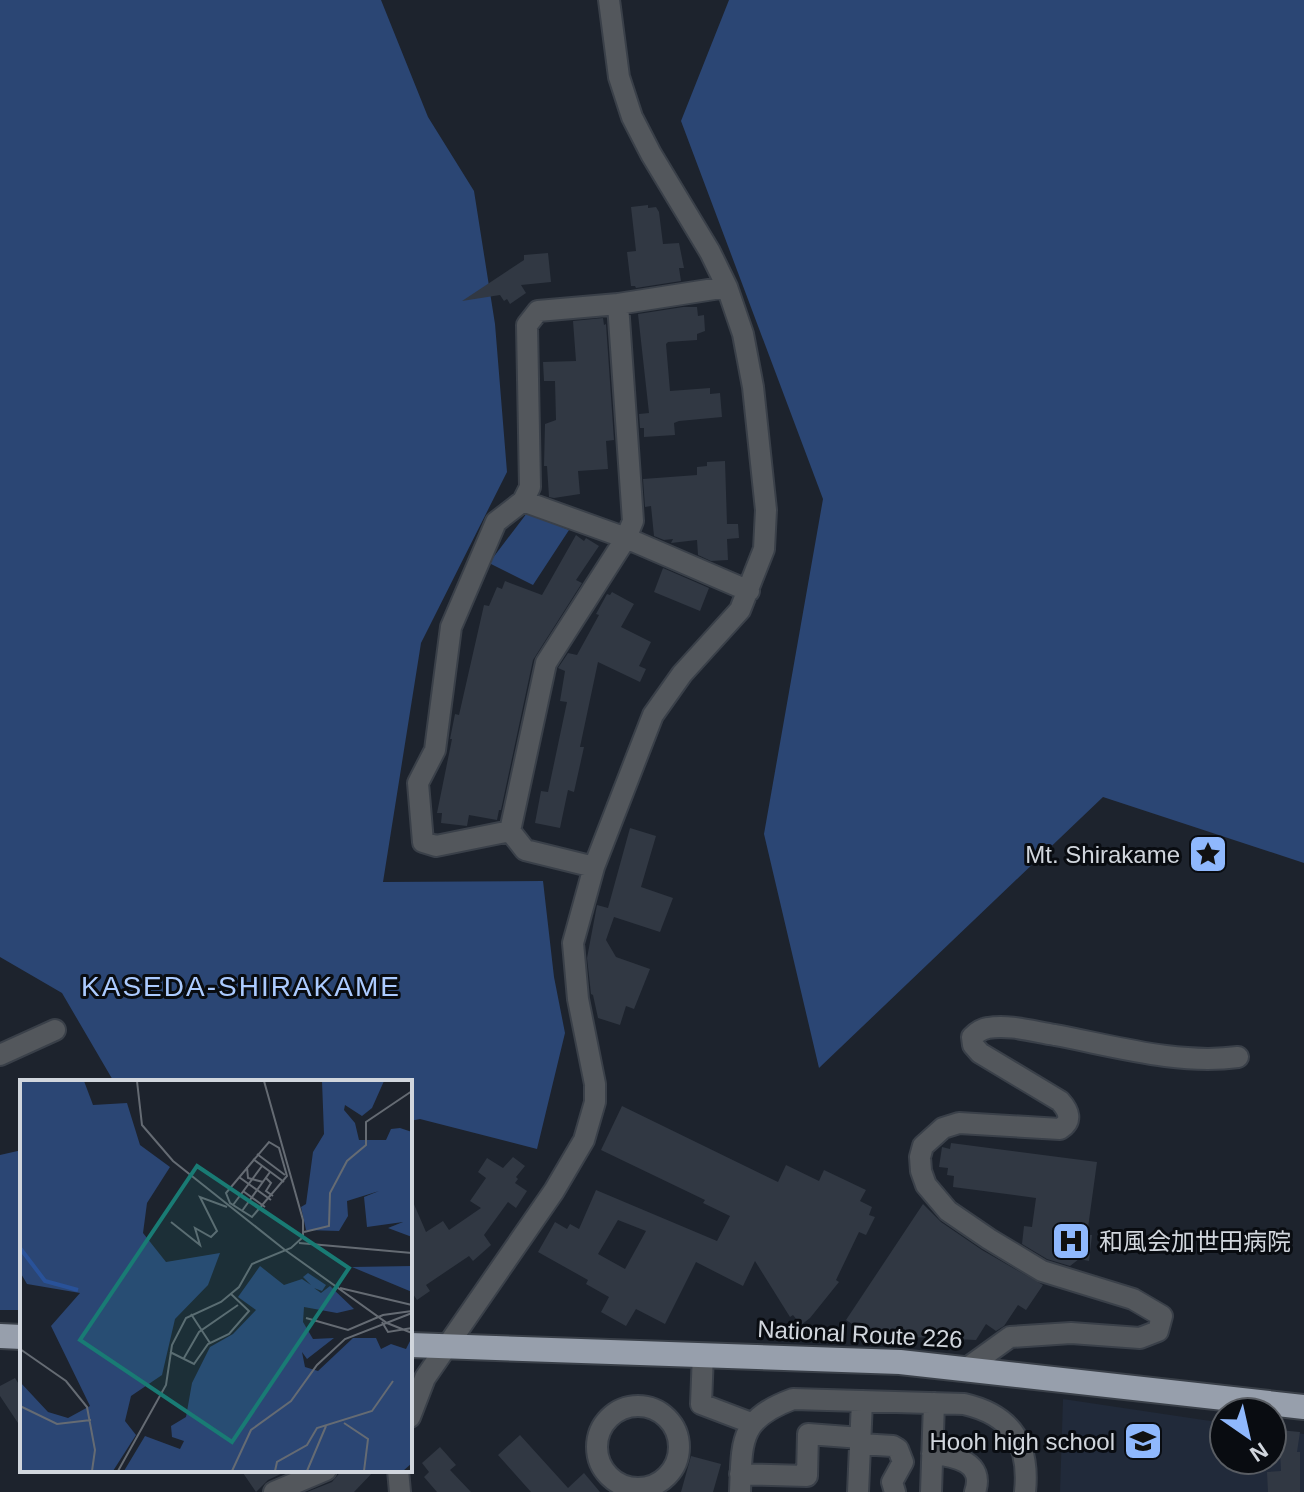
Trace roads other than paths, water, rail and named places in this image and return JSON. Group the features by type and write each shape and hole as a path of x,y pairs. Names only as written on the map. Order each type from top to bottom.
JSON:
{"highway":[{"path":"0,1336 20,1337"},
{"name":"National Route 226","path":"412,1345 900,1362 1304,1407"}],"street":[{"path":"412,1412 425,1378 554,1191 589,1128 595,1102 595,1084 578,999 573,943 594,867 653,715 682,674 740,610 764,549 766,510 753,387 743,334 727,287 710,252 632,117 619,77 609,0"},
{"path":"510,831 436,846 423,842 418,783 435,750 451,627 496,522 523,501 530,487 527,325 538,311 618,304 727,287"},
{"path":"510,831 546,663 626,538 633,521 618,304"},
{"path":"523,501 626,538 749,591"},
{"path":"510,831 525,850 594,867"},
{"path":"967,1368 1010,1337 1071,1333 1140,1338 1158,1331 1162,1316 1133,1299 1042,1271 948,1211 926,1185 921,1171 923,1146 943,1128 959,1123 1060,1129 1069,1117 1069,1111 1060,1101 980,1053 973,1045 972,1037 991,1027 1022,1029 1173,1056 1238,1057"},
{"path":"0,1055 55,1030"},
{"path":"675,1428 701,1404 703,1354"},
{"path":"895,1492 892,1482 903,1462 898,1449 893,1446 808,1434 807,1476 740,1483 741,1448 751,1423 773,1406 793,1399 964,1404 996,1414 1012,1430 1025,1460 1025,1492"},
{"path":"858,1492 862,1401"},
{"path":"931,1492 934,1403"},
{"path":"701,1404 751,1423"},
{"path":"640,1406 654,1409 666,1416 675,1428 679,1441 678,1456 673,1469 663,1480 638,1489 613,1481 604,1472 598,1460 598,1435 604,1423 614,1414 625,1408 640,1406"},
{"path":"932,1454 954,1456 968,1463 977,1477 975,1492"},
{"path":"274,1492 321,1472"},
{"path":"398,1472 400,1492"}],"place":[{"name":"Mt. Shirakame","path":"1208,854"},
{"name":"和風会加世田病院","path":"1071,1241"},
{"name":"Hooh high school","path":"1143,1441"}],"district":[{"name":"KASEDA-SHIRAKAME","path":"241,986"}]}
